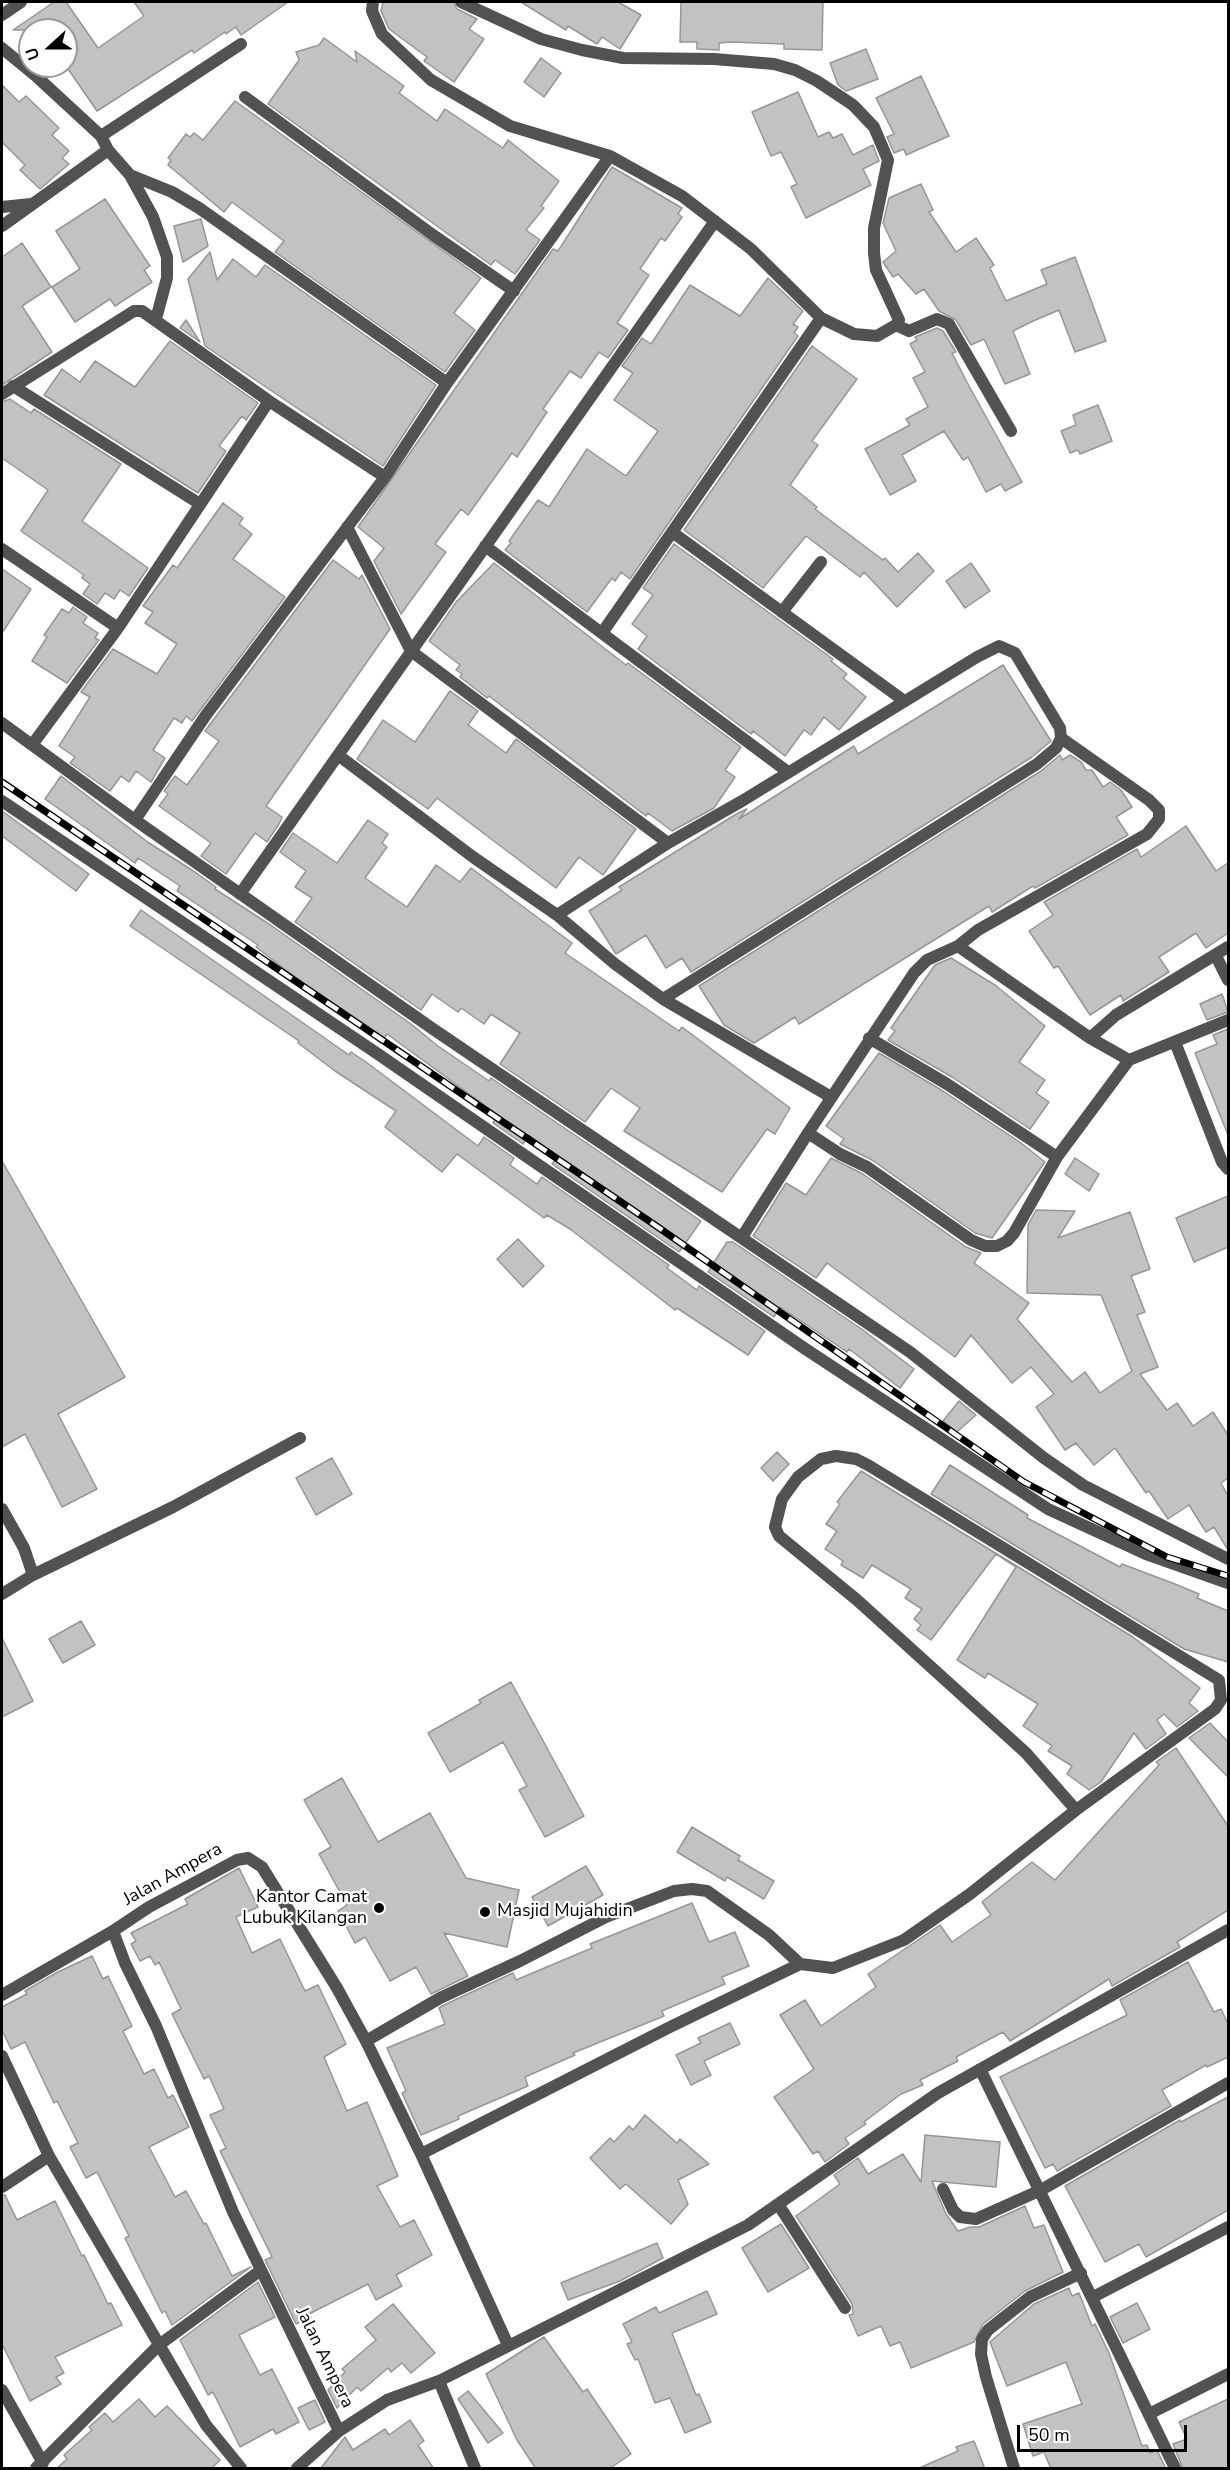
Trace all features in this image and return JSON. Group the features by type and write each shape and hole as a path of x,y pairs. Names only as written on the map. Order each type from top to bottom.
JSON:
{"street":[{"path":"2,15 21,2"},
{"path":"373,2 372,11 382,34 431,80 449,92 510,126 610,156 682,196 751,249 821,318 854,334 866,336 877,336 896,325 899,320 897,312 881,284 874,253 874,228 888,160 874,127 853,105 817,81 795,70 774,64 714,59 623,58 541,39 461,2"},
{"path":"101,136 240,44"},
{"path":"2,48 38,76 101,136 108,150 130,175 153,216 167,258 166,278 156,319"},
{"path":"245,97 433,235 514,291"},
{"path":"2,226 108,150"},
{"path":"135,820 206,715 385,477 447,383 610,156"},
{"path":"130,175 172,192 200,208 447,383"},
{"path":"2,207 35,203"},
{"path":"240,894 715,221"},
{"path":"2,394 134,311 142,311 269,400 385,477"},
{"path":"602,633 821,318"},
{"path":"896,325 909,331 937,320 949,324 1011,431"},
{"path":"13,386 200,504"},
{"path":"32,745 118,628 269,400"},
{"path":"347,527 411,651 668,843"},
{"path":"672,532 903,700"},
{"path":"485,546 788,772"},
{"path":"2,549 118,628"},
{"path":"782,612 821,562"},
{"path":"557,915 668,843 992,648 1003,646 1015,653 1060,728 1061,738 1056,748 1037,764 663,999"},
{"path":"2,723 135,820 432,1029 910,1352 1044,1458 1083,1485 1228,1560"},
{"path":"742,1237 869,1038 914,973 927,960 958,946 978,930 1147,834 1159,819 1159,810 1149,800 1061,738"},
{"path":"338,755 473,857 557,915 615,964 663,999 831,1097"},
{"path":"2,801 375,1052 804,1348 1048,1509 1146,1554 1228,1583"},
{"path":"958,946 1090,1038 1129,1060"},
{"path":"1090,1038 1116,1015 1228,947"},
{"path":"1216,956 1228,980"},
{"path":"808,1133 840,1154 867,1167 971,1239 985,1246 997,1246 1014,1233 1057,1157 1129,1060 1228,1020"},
{"path":"869,1038 947,1084 1057,1157"},
{"path":"1175,1042 1222,1162 1228,1169"},
{"path":"2,1594 33,1575 173,1507 300,1438"},
{"path":"420,2154 800,1964 833,1968 904,1940 970,1894 1076,1810 1215,1709 1222,1692 1219,1680 868,1465 856,1459 836,1456 821,1459 798,1478 782,1499 775,1527 779,1536 857,1600 1026,1753 1076,1810"},
{"path":"2,1509 24,1548 33,1575"},
{"name":"Jalan Ampera","path":"339,2431 206,2150 156,2026 125,1963 113,1931 149,1907 237,1860 248,1858 255,1861 275,1886 366,2041 508,2345"},
{"path":"366,2041 440,1998 520,1961 606,1917 674,1891 692,1889 707,1891 769,1935 800,1964"},
{"name":"Jalan Ampera","path":"297,2469 339,2431 387,2400 438,2381 748,2225 938,2093 1228,1930"},
{"path":"2,1995 113,1931"},
{"path":"2,2056 49,2156 206,2426 241,2469"},
{"path":"980,2069 1041,2190 1175,2469"},
{"path":"943,2189 954,2210 968,2220 1041,2190 1228,2083"},
{"path":"2,2187 49,2156"},
{"path":"778,2204 845,2308"},
{"path":"1093,2297 1228,2227"},
{"path":"2,2390 40,2466 159,2345 261,2270"},
{"path":"1014,2469 986,2377 981,2354 982,2339 988,2330 1030,2297 1081,2273"},
{"path":"1149,2414 1228,2374"},
{"path":"438,2381 475,2469"}],"building":[{"path":"54,2 66,2 77,18 31,18"},
{"path":"134,2 288,2 241,35 236,27 194,53 192,50 97,111 74,78 78,78 78,19 98,48 144,16"},
{"path":"383,2 453,2 457,9 477,19 469,29 484,39 454,82 424,61 427,57 389,29 381,11"},
{"path":"521,2 618,2 641,15 620,49 602,37 597,44 568,26 566,30"},
{"path":"681,2 823,2 822,50 784,49 784,44 732,42 719,43 719,50 697,49 697,42 680,42"},
{"path":"324,38 357,62 355,51 404,86 399,93 437,121 445,109 503,148 508,140 559,181 541,206 544,208 526,230 540,240 515,274 495,260 491,265 268,104 299,60 296,52 319,45"},
{"path":"866,49 878,79 846,91 838,85 830,63"},
{"path":"541,58 561,73 544,97 524,82"},
{"path":"921,76 949,136 906,155 904,149 894,153 887,137 894,134 876,98"},
{"path":"2,85 19,102 26,96 59,128 52,135 69,151 62,158 69,164 40,189 20,170 25,165 2,142"},
{"path":"798,92 818,137 829,132 833,138 842,134 853,155 873,145 879,161 863,169 871,185 806,218 791,187 797,184 781,152 771,156 752,112"},
{"path":"235,101 481,278 454,313 475,330 445,372 275,252 284,241 232,202 224,212 168,165 171,160 168,158 186,134 190,137 194,133 203,140"},
{"path":"612,167 682,208 678,214 682,217 665,241 661,238 640,269 649,275 617,323 628,330 608,358 599,352 581,378 570,371 543,409 547,412 517,457 512,453 468,515 461,509 435,544 446,552 401,614 374,561 384,548 358,527 553,249 558,251"},
{"path":"921,184 933,210 929,212 956,252 976,238 994,265 990,268 1006,301 1047,284 1041,270 1075,257 1106,341 1075,352 1059,310 1013,331 1030,374 1005,384 984,339 971,345 956,320 939,311 924,289 916,294 898,274 893,277 883,262 896,251 883,223 889,198"},
{"path":"105,199 150,266 144,270 152,282 115,306 110,299 75,322 52,287 80,269 56,231"},
{"path":"201,219 208,246 183,262 174,226"},
{"path":"22,243 51,287 22,306 52,352 2,385 2,257"},
{"path":"210,252 217,280 233,259 256,277 265,265 436,385 383,466 205,346 188,279"},
{"path":"768,278 803,311 793,324 798,327 794,333 798,336 630,579 621,572 615,581 612,578 587,612 505,550 511,543 509,541 538,500 549,507 587,449 626,476 658,431 614,400 633,373 622,366 642,338 651,344 690,285 740,316"},
{"path":"186,320 200,342 180,328"},
{"path":"937,328 943,331 956,352 952,353 1022,482 1005,491 1001,484 986,492 968,457 963,460 944,431 902,455 916,481 890,495 865,449 910,425 906,419 928,407 913,378 925,372 910,344 917,340 915,337"},
{"path":"170,341 258,403 246,420 242,416 219,446 226,451 198,493 44,395 62,369 80,382 95,361 135,387"},
{"path":"812,346 857,379 812,441 818,445 790,485 817,507 815,509 883,560 885,558 898,572 918,553 934,571 897,607 864,572 860,577 806,536 763,588 684,530"},
{"path":"10,399 31,413 34,409 121,464 82,521 148,568 129,596 120,590 114,599 105,593 97,604 83,594 90,584 82,578 84,575 21,531 48,490 2,458 2,402"},
{"path":"1098,405 1112,441 1080,454 1078,450 1070,453 1061,431 1076,425 1073,415"},
{"path":"223,503 243,518 239,524 252,534 233,559 285,597 192,721 186,716 182,723 174,718 153,750 165,758 151,782 136,771 129,782 121,776 110,791 70,763 75,757 59,746 90,697 81,692 113,649 157,674 177,644 145,623 153,612 143,606 173,565 177,568"},
{"path":"674,544 833,659 831,661 847,674 843,678 866,697 839,730 824,717 811,735 804,730 785,756 753,731 751,734 638,649 647,636 632,624 653,595 643,588"},
{"path":"333,560 359,579 362,575 390,629 266,806 282,817 267,842 255,833 226,874 201,856 211,843 159,806 168,794 164,791 175,776 187,785 219,741 205,731"},
{"path":"494,563 626,665 628,663 741,747 725,770 735,777 714,808 672,831 648,813 646,816 489,696 487,698 460,677 462,674 456,670 460,665 429,641 457,601"},
{"path":"971,563 990,591 965,608 946,581"},
{"path":"2,569 31,589 2,633"},
{"path":"73,607 87,617 83,623 98,633 95,638 99,640 67,683 32,661 47,637 44,635 62,609 69,613"},
{"path":"1003,665 1051,741 1032,757 691,972 682,958 666,968 646,935 616,954 589,911 622,890 619,887 738,813 747,809 739,819 854,746 858,754"},
{"path":"450,691 478,711 468,725 506,753 516,739 636,829 603,875 579,857 556,888 437,798 428,809 357,759 383,720 415,742"},
{"path":"1060,755 1062,760 1070,755 1081,762 1086,770 1092,770 1103,787 1110,782 1121,790 1132,807 1116,817 1128,835 1035,888 1033,886 992,912 989,906 799,1024 795,1017 754,1043 724,1025 699,986 1041,771"},
{"path":"61,776 149,843 272,926 411,1024 438,1046 489,1081 491,1078 701,1221 679,1252 552,1164 558,1156 529,1135 523,1144 493,1123 498,1115 387,1034 381,1043 256,947 258,945 177,891 180,886 138,858 135,863 45,799"},
{"path":"2,811 89,874 76,891 2,836"},
{"path":"368,820 388,834 382,843 387,847 365,878 407,907 436,865 460,882 471,868 572,943 565,953 679,1031 682,1027 790,1108 775,1134 767,1129 722,1192 624,1131 640,1108 611,1088 585,1122 500,1064 520,1033 491,1014 484,1024 461,1008 458,1012 432,994 421,1010 295,922 312,898 295,887 306,871 280,852 293,833 337,863"},
{"path":"1186,826 1216,871 1228,863 1228,933 1206,948 1196,933 1159,957 1169,972 1123,1001 1121,995 1090,1015 1058,966 1054,968 1029,931 1053,915 1044,902 1137,849 1141,857"},
{"path":"141,910 349,1055 351,1052 366,1062 478,1146 484,1137 514,1158 510,1165 537,1184 542,1177 669,1265 667,1268 697,1290 699,1286 765,1331 748,1355 677,1308 675,1310 570,1229 547,1215 544,1218 457,1154 442,1172 385,1127 396,1111 335,1071 298,1043 299,1041 130,926"},
{"path":"951,958 995,985 1045,1026 1019,1062 1045,1080 1036,1093 1049,1102 1030,1129 952,1077 888,1040 895,1031 891,1028 935,965"},
{"path":"1222,994 1228,1012 1207,1020 1200,1004"},
{"path":"1228,1029 1228,1135 1195,1053 1217,1044 1213,1035"},
{"path":"879,1053 943,1091 1021,1143 1045,1162 992,1238 975,1233 872,1160 840,1144 844,1139 826,1126"},
{"path":"831,1158 863,1174 966,1247 981,1253 974,1263 1029,1303 1017,1319 1072,1382 1085,1372 1100,1393 1132,1371 1101,1295 1027,1293 1028,1225 1036,1210 1075,1211 1058,1238 1130,1212 1150,1269 1131,1276 1145,1312 1137,1315 1158,1367 1140,1374 1167,1410 1177,1403 1193,1426 1213,1412 1228,1435 1228,1478 1221,1483 1228,1496 1228,1550 1214,1527 1206,1532 1189,1505 1168,1519 1149,1491 1146,1493 1115,1448 1094,1465 1076,1443 1065,1450 1036,1407 1054,1394 1031,1367 1012,1383 971,1335 955,1357 827,1263 816,1278 753,1236 786,1183 806,1195"},
{"path":"1075,1158 1099,1174 1089,1191 1065,1174"},
{"path":"2,1161 125,1377 58,1414 97,1489 62,1507 25,1434 2,1447"},
{"path":"1228,1196 1228,1247 1194,1262 1176,1218"},
{"path":"518,1239 544,1266 523,1287 497,1259"},
{"path":"727,1242 733,1242 863,1330 914,1369 900,1388 849,1349 847,1352 780,1307 774,1317 708,1272"},
{"path":"959,1401 976,1415 957,1432 943,1421"},
{"path":"777,1452 789,1464 773,1481 761,1468"},
{"path":"332,1458 352,1494 316,1515 296,1478"},
{"path":"950,1465 1028,1515 1027,1518 1120,1567 1122,1564 1175,1584 1199,1594 1197,1598 1228,1611 1228,1662 1184,1649 931,1494"},
{"path":"861,1471 1133,1637 1200,1688 1189,1703 1198,1711 1177,1727 1164,1714 1157,1720 1166,1734 1146,1749 1134,1733 1101,1782 1089,1790 1067,1774 1072,1766 1048,1751 1052,1746 1023,1726 1038,1704 988,1673 985,1678 957,1660 1016,1567 996,1554 931,1640 917,1630 921,1625 914,1619 922,1609 905,1598 911,1589 872,1565 863,1578 841,1565 843,1561 825,1549 837,1531 826,1524 840,1504 837,1502"},
{"path":"81,1621 95,1645 63,1663 49,1639"},
{"path":"2,1638 33,1701 2,1717"},
{"path":"511,1682 584,1816 545,1837 519,1790 527,1786 503,1742 450,1772 428,1733 481,1703 479,1700"},
{"path":"1210,1723 1228,1742 1228,1777 1189,1738"},
{"path":"1176,1748 1228,1826 1228,1910 1177,1942 1180,1947 1112,1986 1109,1979 1010,2041 1003,2032 956,2057 958,2061 920,2080 923,2085 901,2094 864,2122 866,2124 845,2138 849,2144 825,2162 818,2151 813,2154 774,2097 814,2069 780,2015 805,2000 821,2026 876,1987 868,1974 940,1925 952,1942 991,1915 982,1902 1032,1862 1055,1880 1159,1765 1156,1762"},
{"path":"342,1778 378,1842 430,1813 466,1878 519,1890 507,1947 444,1933 468,1976 431,1994 416,1967 390,1981 365,1937 355,1943 338,1911 347,1905 319,1854 331,1847 304,1800"},
{"path":"692,1827 740,1856 738,1860 774,1881 764,1899 727,1877 725,1881 677,1852"},
{"path":"586,1866 603,1895 548,1926 532,1897"},
{"path":"239,1868 258,1907 236,1917 252,1953 280,1939 305,1991 318,1985 346,2044 324,2057 347,2111 367,2102 398,2176 377,2186 400,2227 414,2220 432,2255 396,2275 402,2286 376,2300 368,2284 309,2314 311,2317 296,2324 265,2260 272,2257 220,2151 226,2148 210,2115 224,2109 209,2076 204,2079 172,2014 181,2009 159,1962 155,1965 150,1956 140,1961 131,1944 136,1941 131,1933 188,1904 185,1899"},
{"path":"692,1903 709,1942 735,1932 749,1966 722,1977 725,1984 662,2011 664,2016 573,2053 575,2055 525,2077 528,2086 458,2116 459,2119 421,2135 402,2093 406,2091 387,2048 445,2024 439,2008 444,2005 513,1973 516,1980 592,1948 590,1944"},
{"path":"92,1956 103,1979 108,1976 132,2026 123,2031 144,2074 154,2069 168,2098 173,2095 189,2127 149,2147 175,2197 186,2191 204,2224 206,2223 232,2276 251,2267 172,2325 165,2311 162,2313 135,2259 125,2238 129,2236 97,2172 86,2178 70,2147 78,2143 57,2101 54,2103 25,2042 11,2049 2,2030 2,2007 27,1994 25,1991 56,1973"},
{"path":"1188,1962 1214,2012 1221,2009 1228,2024 1228,2057 1207,2067 1206,2065 1162,2090 1171,2106 1057,2171 1053,2164 1045,2168 1000,2077 1127,2015 1120,2000"},
{"path":"730,2023 740,2044 704,2061 711,2075 691,2085 676,2055 701,2043 698,2038"},
{"path":"1228,2097 1228,2210 1146,2257 1139,2244 1105,2262 1065,2186 1180,2120 1181,2122"},
{"path":"645,2115 677,2143 680,2139 709,2164 678,2180 688,2204 671,2224 626,2184 620,2189 590,2158 610,2138 614,2142 629,2126 633,2130"},
{"path":"925,2135 1000,2142 996,2187 932,2181 946,2214 958,2231 979,2227 1025,2206 1034,2228 1044,2225 1063,2272 1025,2291 983,2324 974,2342 911,2368 900,2342 890,2346 881,2326 858,2336 849,2315 853,2314 852,2304 796,2216 840,2184 834,2175 858,2158 868,2174 903,2154 921,2182"},
{"path":"2,2195 5,2195 17,2220 55,2201 82,2256 84,2255 108,2304 111,2303 122,2325 55,2357 64,2373 56,2377 61,2384 30,2401 2,2344"},
{"path":"781,2224 809,2268 768,2292 742,2248"},
{"path":"657,2243 663,2258 620,2281 568,2300 561,2283"},
{"path":"258,2282 275,2317 239,2335 260,2375 272,2369 299,2422 276,2434 273,2429 240,2447 213,2392 208,2395 180,2340"},
{"path":"1069,2288 1072,2296 1079,2293 1092,2326 1095,2324 1109,2353 1142,2446 1147,2445 1150,2453 1157,2450 1166,2469 1051,2469 1044,2452 1033,2456 1023,2424 1082,2404 1066,2362 1007,2386 990,2342 1034,2304"},
{"path":"707,2291 717,2314 672,2333 696,2395 699,2394 711,2422 685,2433 670,2398 655,2403 638,2359 635,2360 627,2344 632,2342 623,2324 656,2307 659,2313"},
{"path":"1137,2303 1150,2329 1123,2343 1110,2317"},
{"path":"393,2304 435,2353 411,2373 402,2363 391,2372 388,2368 361,2391 357,2387 337,2408 328,2390 345,2372 342,2369 376,2340 365,2327"},
{"path":"544,2337 583,2392 587,2389 631,2454 609,2469 536,2469 517,2440 486,2374"},
{"path":"468,2391 503,2433 488,2443 458,2399"},
{"path":"139,2399 155,2417 167,2406 220,2460 211,2469 56,2469 67,2459 64,2455 92,2430 89,2427 105,2413 113,2422"},
{"path":"1228,2399 1228,2469 1183,2469 1173,2444 1187,2439 1179,2422"},
{"path":"315,2400 325,2422 309,2430 298,2408"},
{"path":"410,2420 424,2441 418,2445 434,2469 320,2469 345,2437 353,2450 385,2429 389,2435"},
{"path":"974,2441 985,2469 917,2469 958,2451 956,2447"}],"railway":[{"path":"2,782 652,1223 1024,1482 1167,1557 1228,1576"}],"place":[{"name":"Kantor Camat Lubuk Kilangan","path":"379,1908"},
{"name":"Masjid Mujahidin","path":"485,1912"}]}
